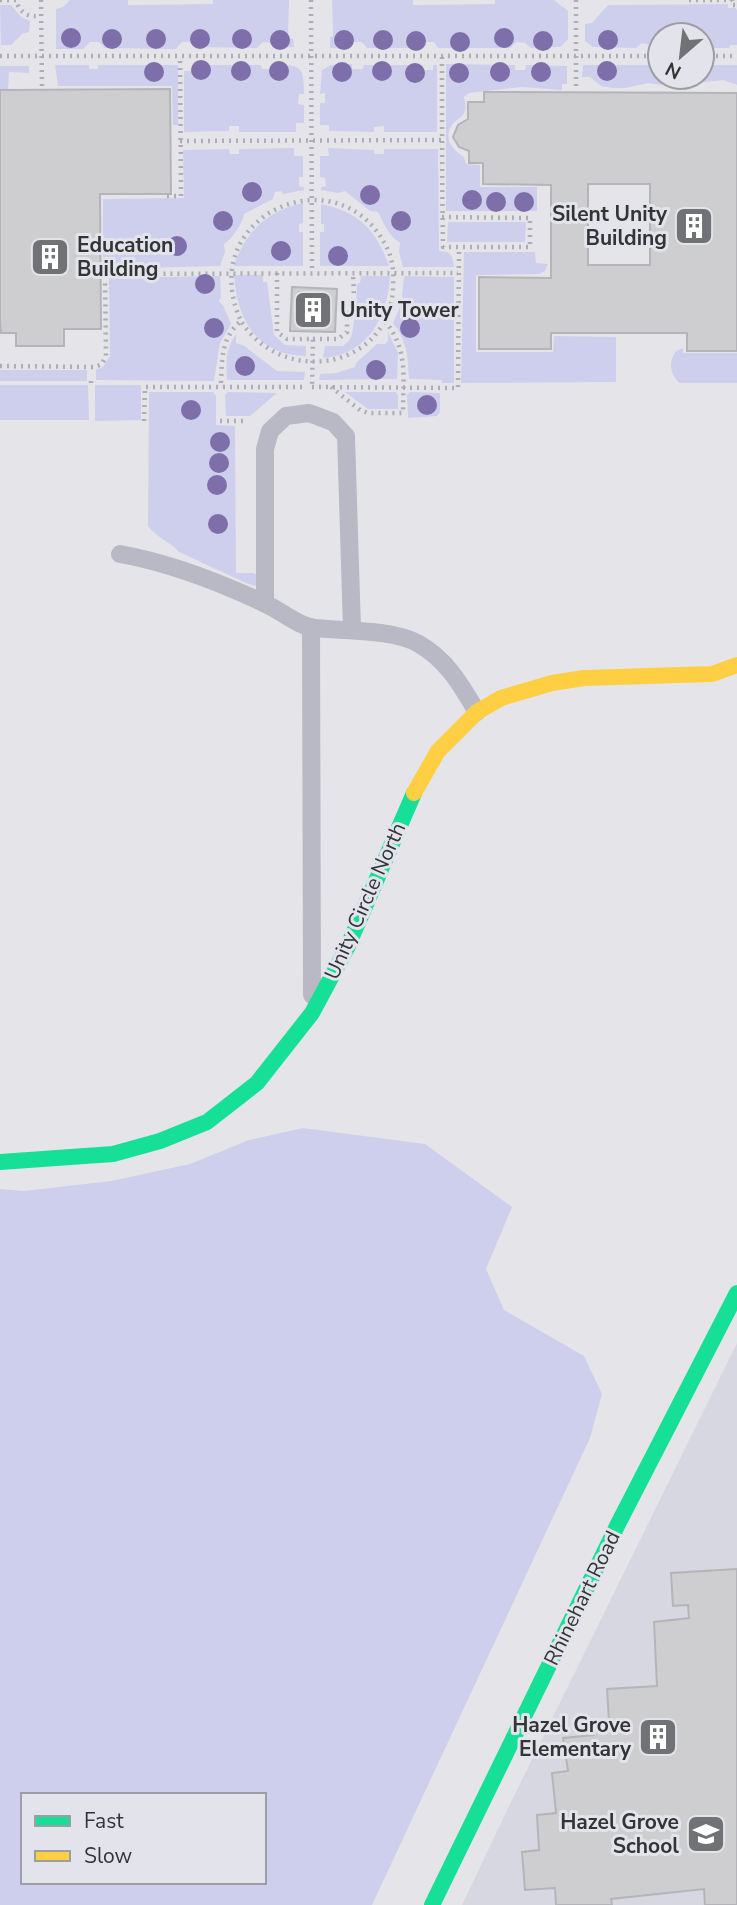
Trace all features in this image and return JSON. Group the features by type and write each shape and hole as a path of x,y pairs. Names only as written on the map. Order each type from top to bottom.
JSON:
{"street":[{"name":"Unity Circle North","path":"0,1162 113,1154 160,1141 207,1122 257,1083 312,1013 346,947 409,801 438,751 477,712 501,698 552,683 584,678 712,674 737,666"},
{"name":"Rhinehart Road","path":"432,1905 618,1524 737,1293"}],"lane":[{"path":"265,604 265,449 270,431 286,416 309,413 333,422 346,436 352,629"},
{"path":"120,554 185,570 265,604 311,628 352,629 416,641 450,669 477,712"},
{"path":"311,628 312,1013"}],"path":[{"path":"0,0 16,0 24,13 31,17 41,16"},
{"path":"41,0 42,88"},
{"path":"311,0 312,273"},
{"path":"576,0 576,90"},
{"path":"689,0 728,0 732,1 732,5 737,5"},
{"path":"0,56 646,56"},
{"path":"167,196 181,196 180,56"},
{"path":"442,56 442,218 443,247 530,247 530,218 442,218"},
{"path":"716,56 737,56"},
{"path":"180,141 442,140"},
{"path":"312,200 339,204 367,221 387,248 393,273 393,295 384,320 374,335 352,353 334,360 293,360 269,351 250,335 241,321 232,296 230,273 239,245 248,232 263,216 295,202 312,200"},
{"path":"144,421 145,387 458,388 459,247"},
{"path":"277,274 277,332 287,339 313,340 338,339 347,332 347,310 352,306 353,298 353,273"},
{"path":"0,366 95,367 102,364 106,356 105,274 458,273"},
{"path":"330,387 360,411 403,413 402,350 394,332 384,320"},
{"path":"220,383 222,348 241,321"},
{"path":"312,387 313,340"}],"shaded area":[{"path":"70,0 128,0 128,5 213,4 213,0 289,0 288,38 293,39 294,47 276,48 272,43 263,42 257,48 195,47 190,42 182,42 176,49 105,48 99,42 90,42 83,49 56,49 56,9 63,7"},
{"path":"332,0 413,0 413,5 554,0 568,11 568,39 560,47 531,48 525,43 517,42 510,48 438,48 434,42 423,42 418,48 367,48 362,42 354,42 348,49 330,48 330,37 333,36"},
{"path":"728,4 728,8 737,10 737,45 716,48 716,21 646,21 646,44 642,43 636,48 593,47 585,41 585,24 592,23 608,5"},
{"path":"0,5 11,5 21,17 30,21 29,32 22,34 11,45 1,45 1,48"},
{"path":"352,64 352,69 363,69 364,65 421,65 422,70 433,70 433,65 437,65 437,132 384,132 384,126 374,127 374,132 329,131 329,125 320,125 320,103 325,103 325,93 320,94 322,70 331,65"},
{"path":"446,64 515,65 515,70 525,70 526,65 567,66 567,84 562,84 562,90 522,87 469,93 464,97 465,111 449,130 450,143 464,157 466,164 480,165 480,187 537,187 537,211 446,211"},
{"path":"55,65 89,65 89,69 98,69 98,65 178,65 178,125 173,125 172,86 58,86"},
{"path":"194,65 261,65 262,69 272,69 272,65 281,65 298,68 303,77 304,94 299,94 298,104 304,105 304,123 296,123 296,132 239,132 239,126 229,126 229,131 184,132 184,71 194,71"},
{"path":"583,65 646,65 646,83 626,88 601,86 590,77 582,77"},
{"path":"716,65 737,65 737,85 723,80 716,81"},
{"path":"0,66 29,66 29,73 9,72 8,89 0,89"},
{"path":"294,148 294,156 303,156 303,177 299,177 299,186 304,187 304,190 283,194 281,191 275,192 273,199 244,214 237,230 224,244 225,252 220,266 103,269 103,199 184,198 183,150 229,149 230,154 239,154 239,149"},
{"path":"328,148 374,150 375,154 384,154 384,149 438,149 439,251 452,256 454,267 403,267 399,252 400,243 390,233 378,212 370,211 345,191 338,193 321,190 321,187 326,186 325,178 320,177 320,156 329,156"},
{"path":"303,203 303,223 299,224 299,232 303,232 303,266 234,266 244,243 260,224 279,211"},
{"path":"321,204 346,212 364,224 378,242 389,266 320,266 320,232 324,232 324,224 321,224"},
{"path":"448,222 526,222 525,242 447,242"},
{"path":"464,252 535,252 536,263 548,264 545,271 539,274 476,275 476,352 553,352 554,336 616,337 616,382 461,383"},
{"path":"234,275 263,275 263,282 267,282 274,335 285,345 306,346 306,356 274,349 252,332 239,306"},
{"path":"220,276 219,301 231,324 220,343 214,381 96,380 96,370 103,367 110,356 109,278"},
{"path":"361,276 390,276 380,319 373,331 352,350 323,358 325,346 343,346 351,337 357,284 360,283"},
{"path":"404,276 454,277 454,383 409,379 404,343 393,323 400,307 406,302 402,296"},
{"path":"388,332 398,353 397,379 319,380 320,374 336,373 355,367 377,344 385,344 388,341"},
{"path":"236,334 236,343 243,345 277,371 305,372 304,380 227,380 227,356"},
{"path":"683,348 683,353 737,353 737,383 679,383 671,363 676,351"},
{"path":"0,370 87,370 87,381 0,381"},
{"path":"0,385 88,385 89,420 0,420"},
{"path":"95,385 141,385 141,420 95,421"},
{"path":"149,392 213,392 216,396 216,425 235,426 236,573 258,575 258,584 255,586 179,552 148,526"},
{"path":"228,392 277,393 250,416 226,416 225,395"},
{"path":"345,392 396,392 398,409 368,409"},
{"path":"410,392 440,393 440,412 437,416 408,418 407,395"},
{"path":"303,1128 425,1144 512,1207 486,1269 504,1310 584,1356 602,1394 590,1438 372,1905 0,1905 0,1189 24,1191 111,1181 190,1164 249,1140"},
{"path":"737,1343 737,1905 462,1905 510,1804"}],"building":[{"name":"Education Building","path":"170,89 171,194 100,194 101,329 64,329 64,346 16,346 16,333 1,333 0,321 0,90"},
{"name":"Silent Unity Building","path":"484,92 737,93 737,351 687,351 687,333 551,333 551,349 479,349 479,277 551,278 551,185 483,184 483,163 469,163 469,151 459,147 453,137 458,125 468,119 468,102 484,102","holes":["588,184 650,184 650,265 588,265"]},
{"name":"Unity Tower","path":"292,287 337,289 335,332 290,331"},
{"name":"Hazel Grove Elementary","path":"737,1569 737,1905 705,1905 704,1889 611,1899 612,1905 556,1905 555,1888 525,1890 522,1852 539,1850 537,1815 556,1813 552,1773 568,1771 563,1738 594,1735 593,1723 609,1721 607,1689 657,1686 654,1622 689,1618 688,1605 673,1606 671,1573"}],"traffic: fast":[{"path":"0,1162 113,1154 160,1141 207,1122 257,1083 312,1013 347,948 414,793"},
{"path":"432,1905 618,1524 737,1293"}],"traffic: slow":[{"path":"414,793 438,751 477,712 501,698 552,683 584,678 712,674 737,665"}],"place":[{"name":"Silent Unity Building","path":"694,226"},
{"name":"Education Building","path":"50,257"},
{"name":"Unity Tower","path":"313,310"},
{"name":"Hazel Grove Elementary","path":"658,1737"},
{"name":"Hazel Grove School","path":"706,1834"}]}
